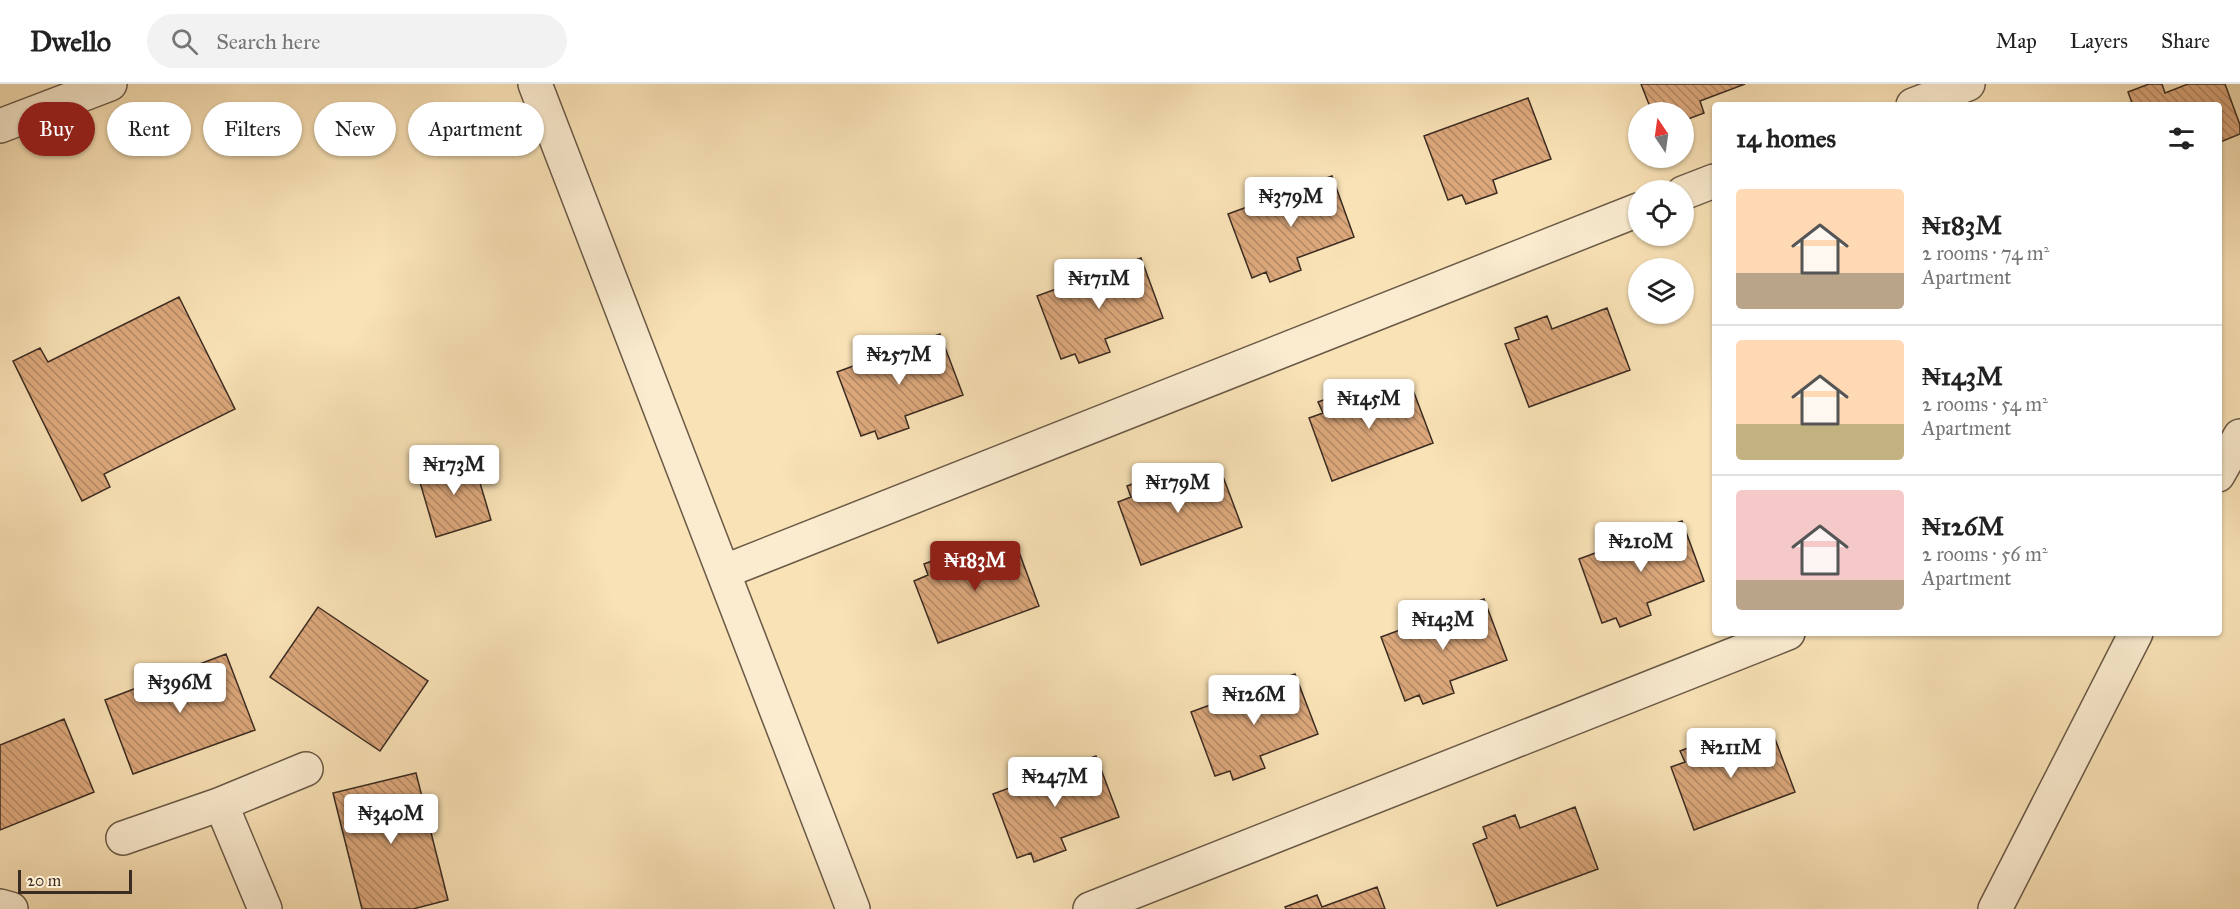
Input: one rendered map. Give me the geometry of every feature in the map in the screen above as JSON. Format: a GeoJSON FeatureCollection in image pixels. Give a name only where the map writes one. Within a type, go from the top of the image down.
{"type":"FeatureCollection","features":[{"type":"Feature","properties":{"kind":"street"},"geometry":{"type":"LineString","coordinates":[[0,126],[110,84]]}},
{"type":"Feature","properties":{"kind":"street"},"geometry":{"type":"LineString","coordinates":[[535,84],[853,909]]}},
{"type":"Feature","properties":{"kind":"street"},"geometry":{"type":"LineString","coordinates":[[1921,102],[1968,84]]}},
{"type":"Feature","properties":{"kind":"street"},"geometry":{"type":"LineString","coordinates":[[1694,189],[1712,182]]}},
{"type":"Feature","properties":{"kind":"street"},"geometry":{"type":"LineString","coordinates":[[723,572],[1628,214]]}},
{"type":"Feature","properties":{"kind":"street"},"geometry":{"type":"LineString","coordinates":[[2222,468],[2240,436]]}},
{"type":"Feature","properties":{"kind":"street"},"geometry":{"type":"LineString","coordinates":[[1090,909],[1780,636]]}},
{"type":"Feature","properties":{"kind":"street"},"geometry":{"type":"LineString","coordinates":[[1995,909],[2134,636]]}},
{"type":"Feature","properties":{"kind":"street"},"geometry":{"type":"LineString","coordinates":[[123,838],[221,804],[306,769]]}},
{"type":"Feature","properties":{"kind":"street"},"geometry":{"type":"LineString","coordinates":[[221,804],[264,909]]}},
{"type":"Feature","properties":{"kind":"street"},"geometry":{"type":"LineString","coordinates":[[0,906],[11,909]]}},
{"type":"Feature","properties":{"kind":"building"},"geometry":{"type":"Polygon","coordinates":[[[1641,84],[1745,84],[1700,101],[1704,113],[1694,117],[1694,102],[1648,102],[1641,84]]]}},
{"type":"Feature","properties":{"kind":"building"},"geometry":{"type":"Polygon","coordinates":[[[2149,84],[2162,84],[2165,93],[2188,84],[2225,84],[2240,125],[2240,134],[2222,141],[2222,102],[2132,102],[2128,92],[2149,84]]]}},
{"type":"Feature","properties":{"kind":"building"},"geometry":{"type":"Polygon","coordinates":[[[1528,98],[1551,159],[1493,180],[1497,193],[1466,204],[1462,195],[1448,200],[1424,136],[1528,98]]]}},
{"type":"Feature","properties":{"kind":"building"},"geometry":{"type":"Polygon","coordinates":[[[1332,176],[1354,237],[1297,258],[1301,270],[1270,282],[1266,272],[1252,278],[1228,214],[1332,176]]]}},
{"type":"Feature","properties":{"kind":"building"},"geometry":{"type":"Polygon","coordinates":[[[1141,258],[1163,318],[1105,339],[1110,352],[1079,363],[1075,354],[1061,359],[1037,296],[1141,258]]]}},
{"type":"Feature","properties":{"kind":"building"},"geometry":{"type":"Polygon","coordinates":[[[179,297],[235,409],[104,474],[110,487],[82,501],[13,361],[40,348],[48,362],[179,297]]]}},
{"type":"Feature","properties":{"kind":"building"},"geometry":{"type":"Polygon","coordinates":[[[1607,308],[1630,370],[1529,407],[1505,344],[1519,339],[1515,328],[1547,316],[1552,329],[1607,308]]]}},
{"type":"Feature","properties":{"kind":"building"},"geometry":{"type":"Polygon","coordinates":[[[940,334],[963,395],[905,416],[909,428],[878,439],[875,431],[861,436],[837,372],[940,334]]]}},
{"type":"Feature","properties":{"kind":"building"},"geometry":{"type":"Polygon","coordinates":[[[1410,382],[1433,443],[1332,481],[1309,418],[1323,413],[1318,402],[1351,390],[1355,402],[1410,382]]]}},
{"type":"Feature","properties":{"kind":"building"},"geometry":{"type":"Polygon","coordinates":[[[472,456],[491,520],[436,537],[417,472],[472,456]]]}},
{"type":"Feature","properties":{"kind":"building"},"geometry":{"type":"Polygon","coordinates":[[[1219,466],[1242,527],[1141,565],[1118,502],[1131,497],[1127,486],[1159,474],[1164,486],[1219,466]]]}},
{"type":"Feature","properties":{"kind":"building"},"geometry":{"type":"Polygon","coordinates":[[[1682,521],[1704,581],[1647,603],[1651,615],[1620,627],[1616,618],[1602,623],[1579,559],[1682,521]]]}},
{"type":"Feature","properties":{"kind":"building"},"geometry":{"type":"Polygon","coordinates":[[[1016,544],[1039,606],[938,643],[914,581],[928,575],[924,564],[956,552],[961,565],[1016,544]]]}},
{"type":"Feature","properties":{"kind":"building"},"geometry":{"type":"Polygon","coordinates":[[[1484,599],[1507,660],[1450,681],[1454,693],[1423,704],[1419,695],[1405,701],[1381,637],[1484,599]]]}},
{"type":"Feature","properties":{"kind":"building"},"geometry":{"type":"Polygon","coordinates":[[[318,607],[428,681],[380,751],[270,677],[318,607]]]}},
{"type":"Feature","properties":{"kind":"building"},"geometry":{"type":"Polygon","coordinates":[[[226,654],[255,730],[133,774],[105,700],[226,654]]]}},
{"type":"Feature","properties":{"kind":"building"},"geometry":{"type":"Polygon","coordinates":[[[1295,674],[1318,734],[1260,756],[1265,768],[1233,780],[1230,771],[1215,776],[1191,712],[1295,674]]]}},
{"type":"Feature","properties":{"kind":"building"},"geometry":{"type":"Polygon","coordinates":[[[64,719],[94,792],[0,830],[0,745],[64,719]]]}},
{"type":"Feature","properties":{"kind":"building"},"geometry":{"type":"Polygon","coordinates":[[[1772,731],[1795,792],[1694,830],[1671,767],[1685,762],[1680,751],[1712,739],[1717,751],[1772,731]]]}},
{"type":"Feature","properties":{"kind":"building"},"geometry":{"type":"Polygon","coordinates":[[[1096,756],[1119,817],[1061,838],[1066,850],[1034,862],[1031,853],[1017,858],[993,794],[1096,756]]]}},
{"type":"Feature","properties":{"kind":"building"},"geometry":{"type":"Polygon","coordinates":[[[416,773],[448,900],[413,909],[362,909],[333,793],[416,773]]]}},
{"type":"Feature","properties":{"kind":"building"},"geometry":{"type":"Polygon","coordinates":[[[1575,807],[1598,869],[1497,906],[1473,844],[1487,838],[1483,827],[1515,815],[1520,828],[1575,807]]]}},
{"type":"Feature","properties":{"kind":"building"},"geometry":{"type":"Polygon","coordinates":[[[1377,887],[1385,909],[1286,909],[1285,907],[1317,895],[1322,907],[1377,887]]]}}]}
